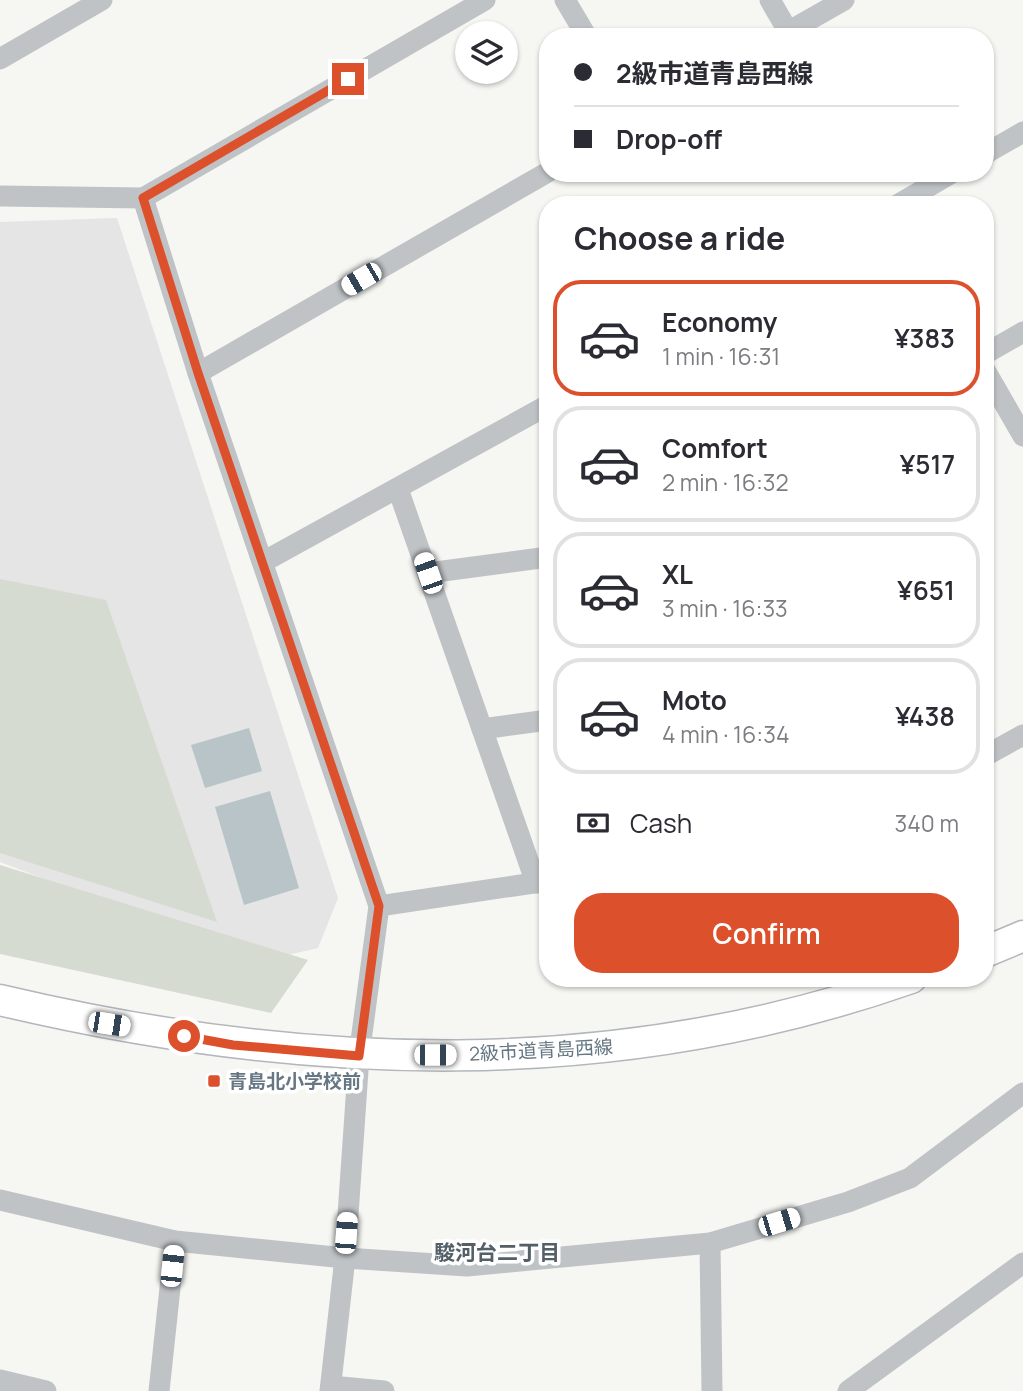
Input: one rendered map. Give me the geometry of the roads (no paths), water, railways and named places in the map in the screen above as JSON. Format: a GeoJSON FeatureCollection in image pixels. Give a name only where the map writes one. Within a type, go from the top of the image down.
{"type":"FeatureCollection","features":[{"type":"Feature","properties":{"kind":"street"},"geometry":{"type":"LineString","coordinates":[[0,58],[102,0]]}},
{"type":"Feature","properties":{"kind":"street"},"geometry":{"type":"LineString","coordinates":[[0,196],[143,198],[485,0]]}},
{"type":"Feature","properties":{"kind":"street"},"geometry":{"type":"LineString","coordinates":[[565,0],[582,28]]}},
{"type":"Feature","properties":{"kind":"street"},"geometry":{"type":"LineString","coordinates":[[770,0],[782,28]]}},
{"type":"Feature","properties":{"kind":"street"},"geometry":{"type":"LineString","coordinates":[[795,28],[844,0]]}},
{"type":"Feature","properties":{"kind":"street"},"geometry":{"type":"LineString","coordinates":[[994,149],[1023,132]]}},
{"type":"Feature","properties":{"kind":"street"},"geometry":{"type":"LineString","coordinates":[[198,373],[539,177]]}},
{"type":"Feature","properties":{"kind":"street"},"geometry":{"type":"LineString","coordinates":[[912,196],[937,182]]}},
{"type":"Feature","properties":{"kind":"street"},"geometry":{"type":"LineString","coordinates":[[143,198],[198,373],[379,906],[359,1056],[345,1258],[330,1388],[384,1391]]}},
{"type":"Feature","properties":{"kind":"street"},"geometry":{"type":"LineString","coordinates":[[994,349],[1023,332]]}},
{"type":"Feature","properties":{"kind":"street"},"geometry":{"type":"LineString","coordinates":[[994,386],[1023,436]]}},
{"type":"Feature","properties":{"kind":"street"},"geometry":{"type":"LineString","coordinates":[[263,562],[539,410]]}},
{"type":"Feature","properties":{"kind":"street"},"geometry":{"type":"LineString","coordinates":[[398,489],[482,730],[539,874]]}},
{"type":"Feature","properties":{"kind":"street"},"geometry":{"type":"LineString","coordinates":[[428,573],[539,558]]}},
{"type":"Feature","properties":{"kind":"street"},"geometry":{"type":"LineString","coordinates":[[482,730],[539,721]]}},
{"type":"Feature","properties":{"kind":"street"},"geometry":{"type":"LineString","coordinates":[[994,744],[1023,735]]}},
{"type":"Feature","properties":{"kind":"street"},"geometry":{"type":"LineString","coordinates":[[379,906],[539,882]]}},
{"type":"Feature","properties":{"kind":"street"},"geometry":{"type":"LineString","coordinates":[[994,948],[1023,936]]}},
{"type":"Feature","properties":{"kind":"street","name":"2級市道青島西線"},"geometry":{"type":"LineString","coordinates":[[0,1000],[84,1020],[233,1045],[359,1056],[512,1055],[632,1044],[757,1023],[858,997],[886,987]]}},
{"type":"Feature","properties":{"kind":"street"},"geometry":{"type":"LineString","coordinates":[[0,1200],[175,1241],[345,1258],[467,1266],[710,1243],[848,1202],[910,1178],[1023,1093]]}},
{"type":"Feature","properties":{"kind":"street"},"geometry":{"type":"LineString","coordinates":[[159,1391],[175,1241]]}},
{"type":"Feature","properties":{"kind":"street"},"geometry":{"type":"LineString","coordinates":[[710,1243],[712,1391]]}},
{"type":"Feature","properties":{"kind":"street"},"geometry":{"type":"LineString","coordinates":[[848,1391],[1023,1263]]}},
{"type":"Feature","properties":{"kind":"street"},"geometry":{"type":"LineString","coordinates":[[0,1380],[46,1391]]}},
{"type":"Feature","properties":{"kind":"place","name":"青島北小学校前"},"geometry":{"type":"Point","coordinates":[214,1081]}},
{"type":"Feature","properties":{"kind":"district","name":"駿河台二丁目"},"geometry":{"type":"Point","coordinates":[497,1252]}}]}
